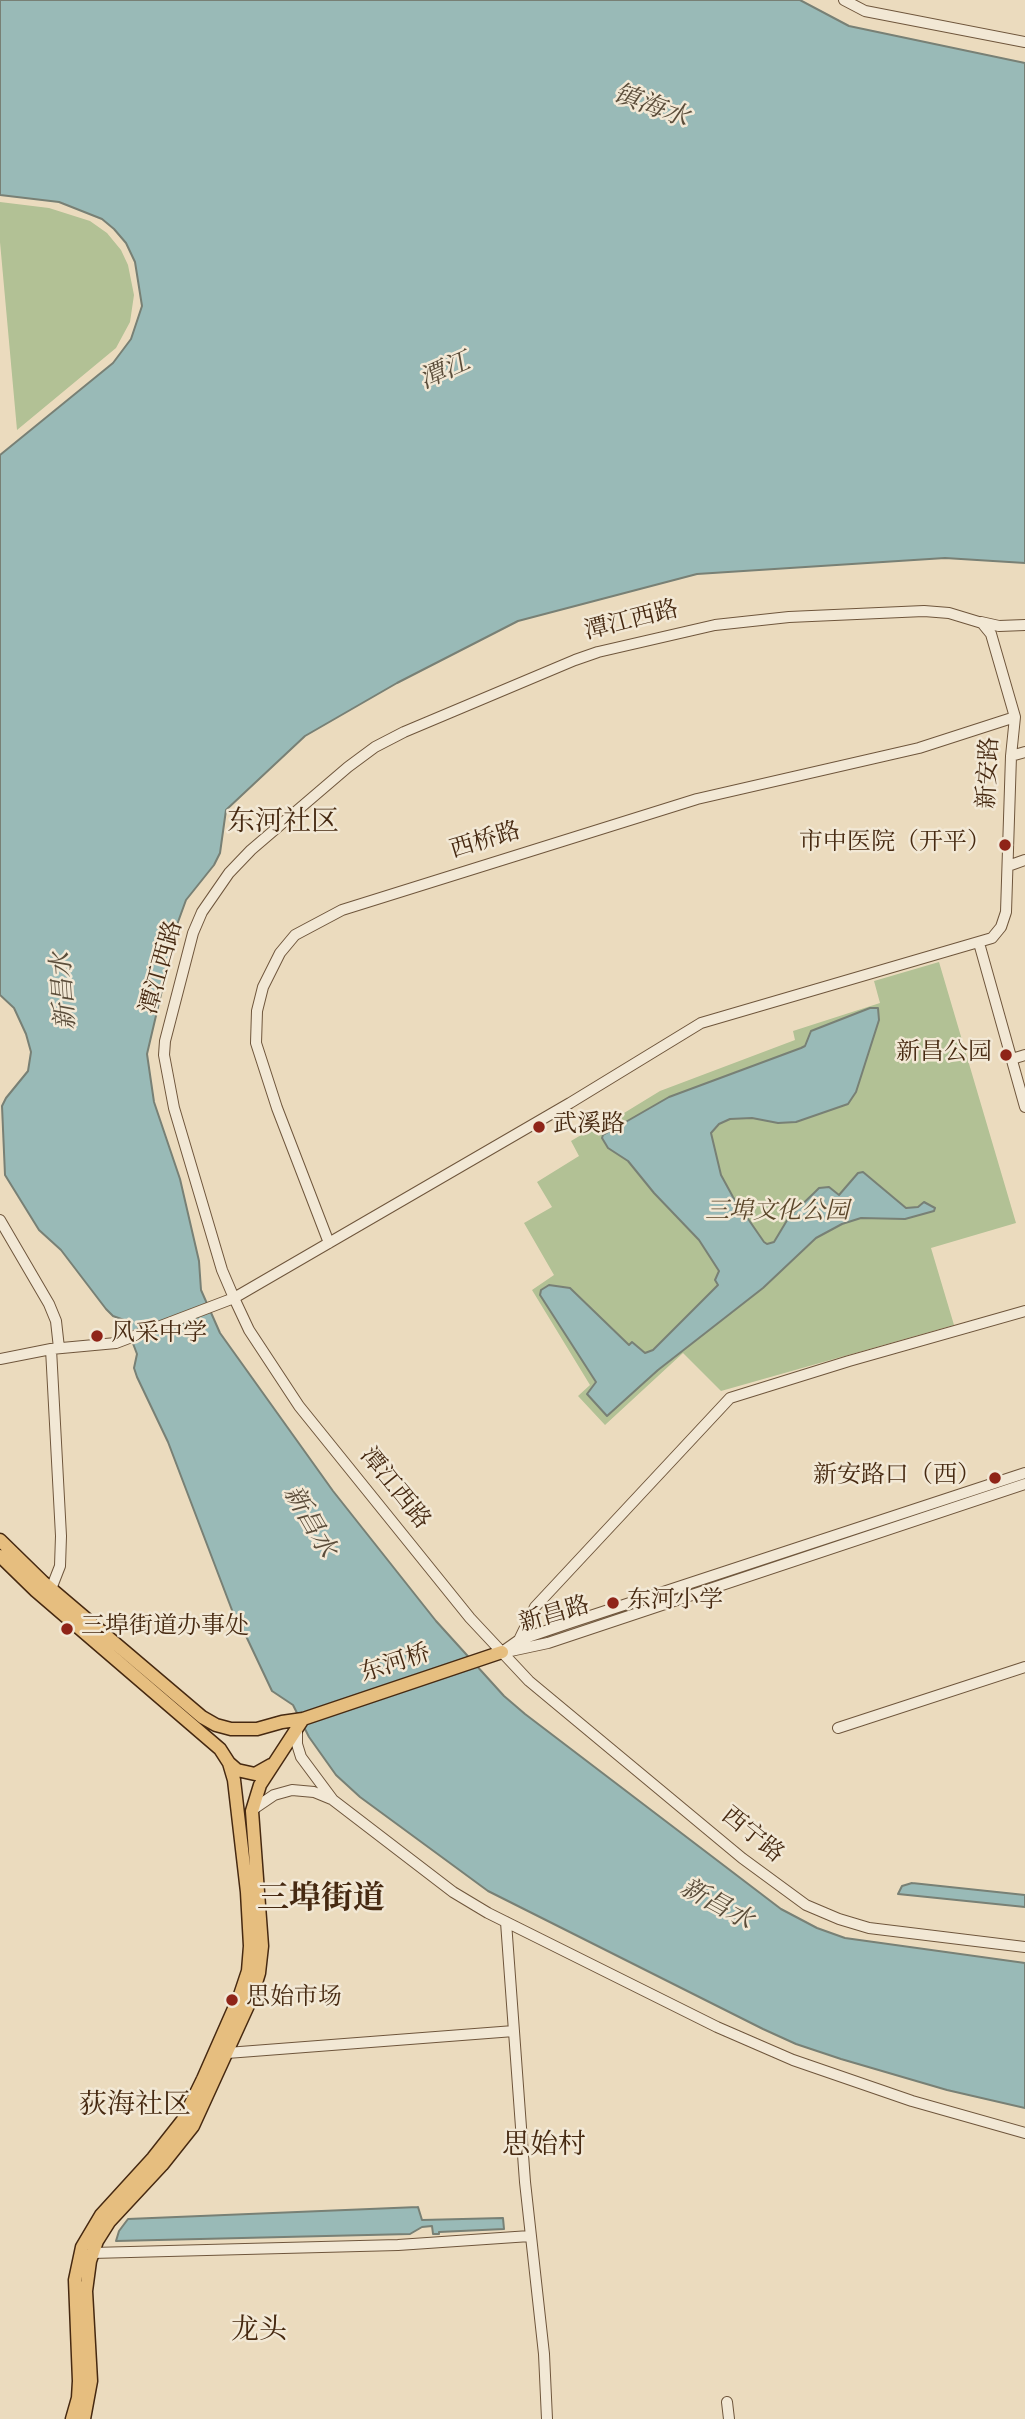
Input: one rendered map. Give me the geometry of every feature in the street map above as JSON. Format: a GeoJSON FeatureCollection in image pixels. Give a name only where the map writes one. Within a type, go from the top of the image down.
{"type":"FeatureCollection","features":[{"type":"Feature","properties":{"kind":"main road","name":"东河桥"},"geometry":{"type":"LineString","coordinates":[[0,1539],[51,1589],[209,1721],[231,1729],[248,1730],[300,1721],[502,1652]]}},
{"type":"Feature","properties":{"kind":"main road"},"geometry":{"type":"LineString","coordinates":[[0,1556],[36,1591],[214,1743],[237,1770],[255,1774],[273,1763]]}},
{"type":"Feature","properties":{"kind":"main road"},"geometry":{"type":"LineString","coordinates":[[85,2419],[91,2381],[86,2291],[92,2253],[109,2222],[162,2165],[193,2126],[251,1999],[261,1959],[252,1811],[260,1784],[300,1721]]}},
{"type":"Feature","properties":{"kind":"main road"},"geometry":{"type":"LineString","coordinates":[[72,2419],[79,2381],[75,2280],[82,2247],[100,2215],[153,2158],[183,2120],[240,1995],[248,1971],[250,1946],[247,1892],[234,1780],[229,1763]]}},
{"type":"Feature","properties":{"kind":"street"},"geometry":{"type":"LineString","coordinates":[[844,0],[865,11],[1025,42]]}},
{"type":"Feature","properties":{"kind":"street","name":"潭江西路"},"geometry":{"type":"LineString","coordinates":[[502,1652],[428,1568],[299,1406],[249,1330],[234,1298],[222,1269],[195,1182],[167,1082],[165,1041],[193,933],[211,898],[251,850],[375,747],[494,693],[598,652],[715,625],[789,617],[924,611],[948,613],[982,623],[991,634]]}},
{"type":"Feature","properties":{"kind":"street"},"geometry":{"type":"LineString","coordinates":[[970,618],[999,626],[1025,625]]}},
{"type":"Feature","properties":{"kind":"street"},"geometry":{"type":"LineString","coordinates":[[991,634],[1025,625]]}},
{"type":"Feature","properties":{"kind":"street","name":"新安路"},"geometry":{"type":"LineString","coordinates":[[979,943],[992,938],[1001,927],[1006,912],[1011,756],[1015,717],[991,634]]}},
{"type":"Feature","properties":{"kind":"street","name":"西桥路"},"geometry":{"type":"LineString","coordinates":[[329,1243],[277,1108],[256,1043],[257,1011],[263,987],[279,953],[295,935],[342,910],[697,799],[919,748],[1015,717]]}},
{"type":"Feature","properties":{"kind":"street"},"geometry":{"type":"LineString","coordinates":[[1011,756],[1025,752]]}},
{"type":"Feature","properties":{"kind":"street"},"geometry":{"type":"LineString","coordinates":[[1008,866],[1025,860]]}},
{"type":"Feature","properties":{"kind":"street"},"geometry":{"type":"LineString","coordinates":[[0,1359],[55,1349],[116,1343],[234,1298],[570,1103],[701,1023],[979,943],[1024,1101]]}},
{"type":"Feature","properties":{"kind":"street"},"geometry":{"type":"LineString","coordinates":[[1012,1059],[1025,1055]]}},
{"type":"Feature","properties":{"kind":"street"},"geometry":{"type":"LineString","coordinates":[[0,1220],[50,1304],[56,1321],[61,1536],[60,1566],[51,1589]]}},
{"type":"Feature","properties":{"kind":"street"},"geometry":{"type":"LineString","coordinates":[[519,1640],[535,1607],[730,1398],[1025,1311]]}},
{"type":"Feature","properties":{"kind":"street","name":"新昌路"},"geometry":{"type":"LineString","coordinates":[[502,1652],[519,1640],[1025,1473]]}},
{"type":"Feature","properties":{"kind":"street","name":"新昌路"},"geometry":{"type":"LineString","coordinates":[[502,1652],[558,1640],[1025,1484]]}},
{"type":"Feature","properties":{"kind":"street","name":"西宁路"},"geometry":{"type":"LineString","coordinates":[[502,1652],[529,1681],[742,1858],[806,1905],[869,1928],[1025,1947]]}},
{"type":"Feature","properties":{"kind":"street"},"geometry":{"type":"LineString","coordinates":[[838,1728],[1025,1667]]}},
{"type":"Feature","properties":{"kind":"street"},"geometry":{"type":"LineString","coordinates":[[300,1721],[297,1744],[301,1757],[333,1800]]}},
{"type":"Feature","properties":{"kind":"street"},"geometry":{"type":"LineString","coordinates":[[252,1811],[266,1800],[292,1790],[314,1792],[333,1800],[453,1892],[506,1922],[726,2031],[793,2060],[912,2101],[1025,2133]]}},
{"type":"Feature","properties":{"kind":"street"},"geometry":{"type":"LineString","coordinates":[[506,1922],[530,2236],[546,2376],[547,2419]]}},
{"type":"Feature","properties":{"kind":"street"},"geometry":{"type":"LineString","coordinates":[[227,2053],[514,2031]]}},
{"type":"Feature","properties":{"kind":"street"},"geometry":{"type":"LineString","coordinates":[[92,2253],[398,2245],[530,2236]]}},
{"type":"Feature","properties":{"kind":"street"},"geometry":{"type":"LineString","coordinates":[[727,2402],[729,2419]]}},
{"type":"Feature","properties":{"kind":"green space"},"geometry":{"type":"Polygon","coordinates":[[[0,202],[49,208],[90,221],[107,233],[121,250],[128,265],[134,295],[130,322],[116,348],[17,430],[0,242],[0,202]]]}},
{"type":"Feature","properties":{"kind":"green space","name":"三埠文化公园"},"geometry":{"type":"Polygon","coordinates":[[[939,962],[1016,1223],[931,1248],[954,1325],[721,1391],[683,1353],[605,1425],[578,1396],[590,1385],[532,1290],[554,1275],[524,1223],[552,1207],[537,1182],[579,1156],[571,1141],[591,1129],[593,1132],[660,1091],[795,1040],[793,1031],[880,1003],[874,981],[939,962]]]}},
{"type":"Feature","properties":{"kind":"water"},"geometry":{"type":"Polygon","coordinates":[[[0,0],[800,0],[849,26],[1025,63],[1025,563],[945,558],[697,574],[518,621],[397,683],[305,736],[226,810],[220,853],[214,865],[186,900],[178,922],[147,1054],[154,1102],[180,1179],[199,1261],[201,1290],[220,1333],[333,1491],[436,1621],[504,1696],[525,1714],[781,1909],[817,1928],[845,1938],[1025,1963],[1025,2108],[947,2090],[841,2059],[796,2044],[763,2029],[488,1891],[360,1797],[336,1775],[309,1737],[293,1705],[272,1691],[235,1618],[168,1442],[137,1377],[134,1368],[137,1354],[124,1320],[113,1316],[106,1309],[61,1250],[39,1230],[5,1175],[2,1106],[28,1071],[31,1052],[14,1008],[0,995],[0,455],[113,363],[131,339],[142,306],[135,262],[126,243],[102,219],[59,202],[0,195],[0,0]]]}},
{"type":"Feature","properties":{"kind":"water"},"geometry":{"type":"Polygon","coordinates":[[[870,1008],[878,1008],[879,1020],[856,1092],[848,1104],[796,1122],[778,1123],[752,1118],[730,1119],[719,1124],[711,1133],[721,1175],[733,1197],[767,1244],[774,1242],[789,1217],[819,1188],[829,1187],[839,1195],[858,1173],[863,1172],[906,1208],[918,1207],[924,1202],[935,1208],[934,1211],[905,1219],[861,1218],[842,1224],[816,1238],[763,1288],[658,1370],[607,1416],[587,1394],[596,1382],[540,1295],[541,1290],[549,1285],[570,1288],[629,1345],[632,1342],[645,1353],[653,1350],[718,1285],[715,1280],[719,1271],[699,1240],[628,1161],[608,1148],[603,1135],[669,1097],[801,1048],[805,1046],[811,1031],[870,1008]]]}},
{"type":"Feature","properties":{"kind":"water"},"geometry":{"type":"Polygon","coordinates":[[[912,1883],[1025,1895],[1025,1907],[898,1894],[902,1886],[912,1883]]]}},
{"type":"Feature","properties":{"kind":"water"},"geometry":{"type":"Polygon","coordinates":[[[418,2207],[422,2220],[503,2218],[504,2229],[433,2234],[432,2226],[422,2227],[410,2234],[116,2241],[119,2231],[128,2219],[418,2207]]]}},
{"type":"Feature","properties":{"kind":"place","name":"市中医院（开平）"},"geometry":{"type":"Point","coordinates":[1005,845]}},
{"type":"Feature","properties":{"kind":"place","name":"新昌公园"},"geometry":{"type":"Point","coordinates":[1006,1055]}},
{"type":"Feature","properties":{"kind":"place","name":"武溪路"},"geometry":{"type":"Point","coordinates":[539,1127]}},
{"type":"Feature","properties":{"kind":"place","name":"风采中学"},"geometry":{"type":"Point","coordinates":[97,1336]}},
{"type":"Feature","properties":{"kind":"place","name":"新安路口（西）"},"geometry":{"type":"Point","coordinates":[995,1478]}},
{"type":"Feature","properties":{"kind":"place","name":"东河小学"},"geometry":{"type":"Point","coordinates":[613,1603]}},
{"type":"Feature","properties":{"kind":"place","name":"三埠街道办事处"},"geometry":{"type":"Point","coordinates":[67,1629]}},
{"type":"Feature","properties":{"kind":"place","name":"思始市场"},"geometry":{"type":"Point","coordinates":[232,2000]}},
{"type":"Feature","properties":{"kind":"district","name":"东河社区"},"geometry":{"type":"Point","coordinates":[283,825]}},
{"type":"Feature","properties":{"kind":"district","name":"三埠街道"},"geometry":{"type":"Point","coordinates":[321,1903]}},
{"type":"Feature","properties":{"kind":"district","name":"荻海社区"},"geometry":{"type":"Point","coordinates":[135,2108]}},
{"type":"Feature","properties":{"kind":"district","name":"思始村"},"geometry":{"type":"Point","coordinates":[544,2148]}},
{"type":"Feature","properties":{"kind":"district","name":"龙头"},"geometry":{"type":"Point","coordinates":[259,2333]}},
{"type":"Feature","properties":{"kind":"water label","name":"镇海水"},"geometry":{"type":"Point","coordinates":[650,109]}},
{"type":"Feature","properties":{"kind":"water label","name":"潭江"},"geometry":{"type":"Point","coordinates":[446,374]}},
{"type":"Feature","properties":{"kind":"water label","name":"新昌水"},"geometry":{"type":"Point","coordinates":[67,991]}},
{"type":"Feature","properties":{"kind":"water label","name":"新昌水"},"geometry":{"type":"Point","coordinates":[307,1523]}},
{"type":"Feature","properties":{"kind":"water label","name":"新昌水"},"geometry":{"type":"Point","coordinates":[715,1907]}}]}
